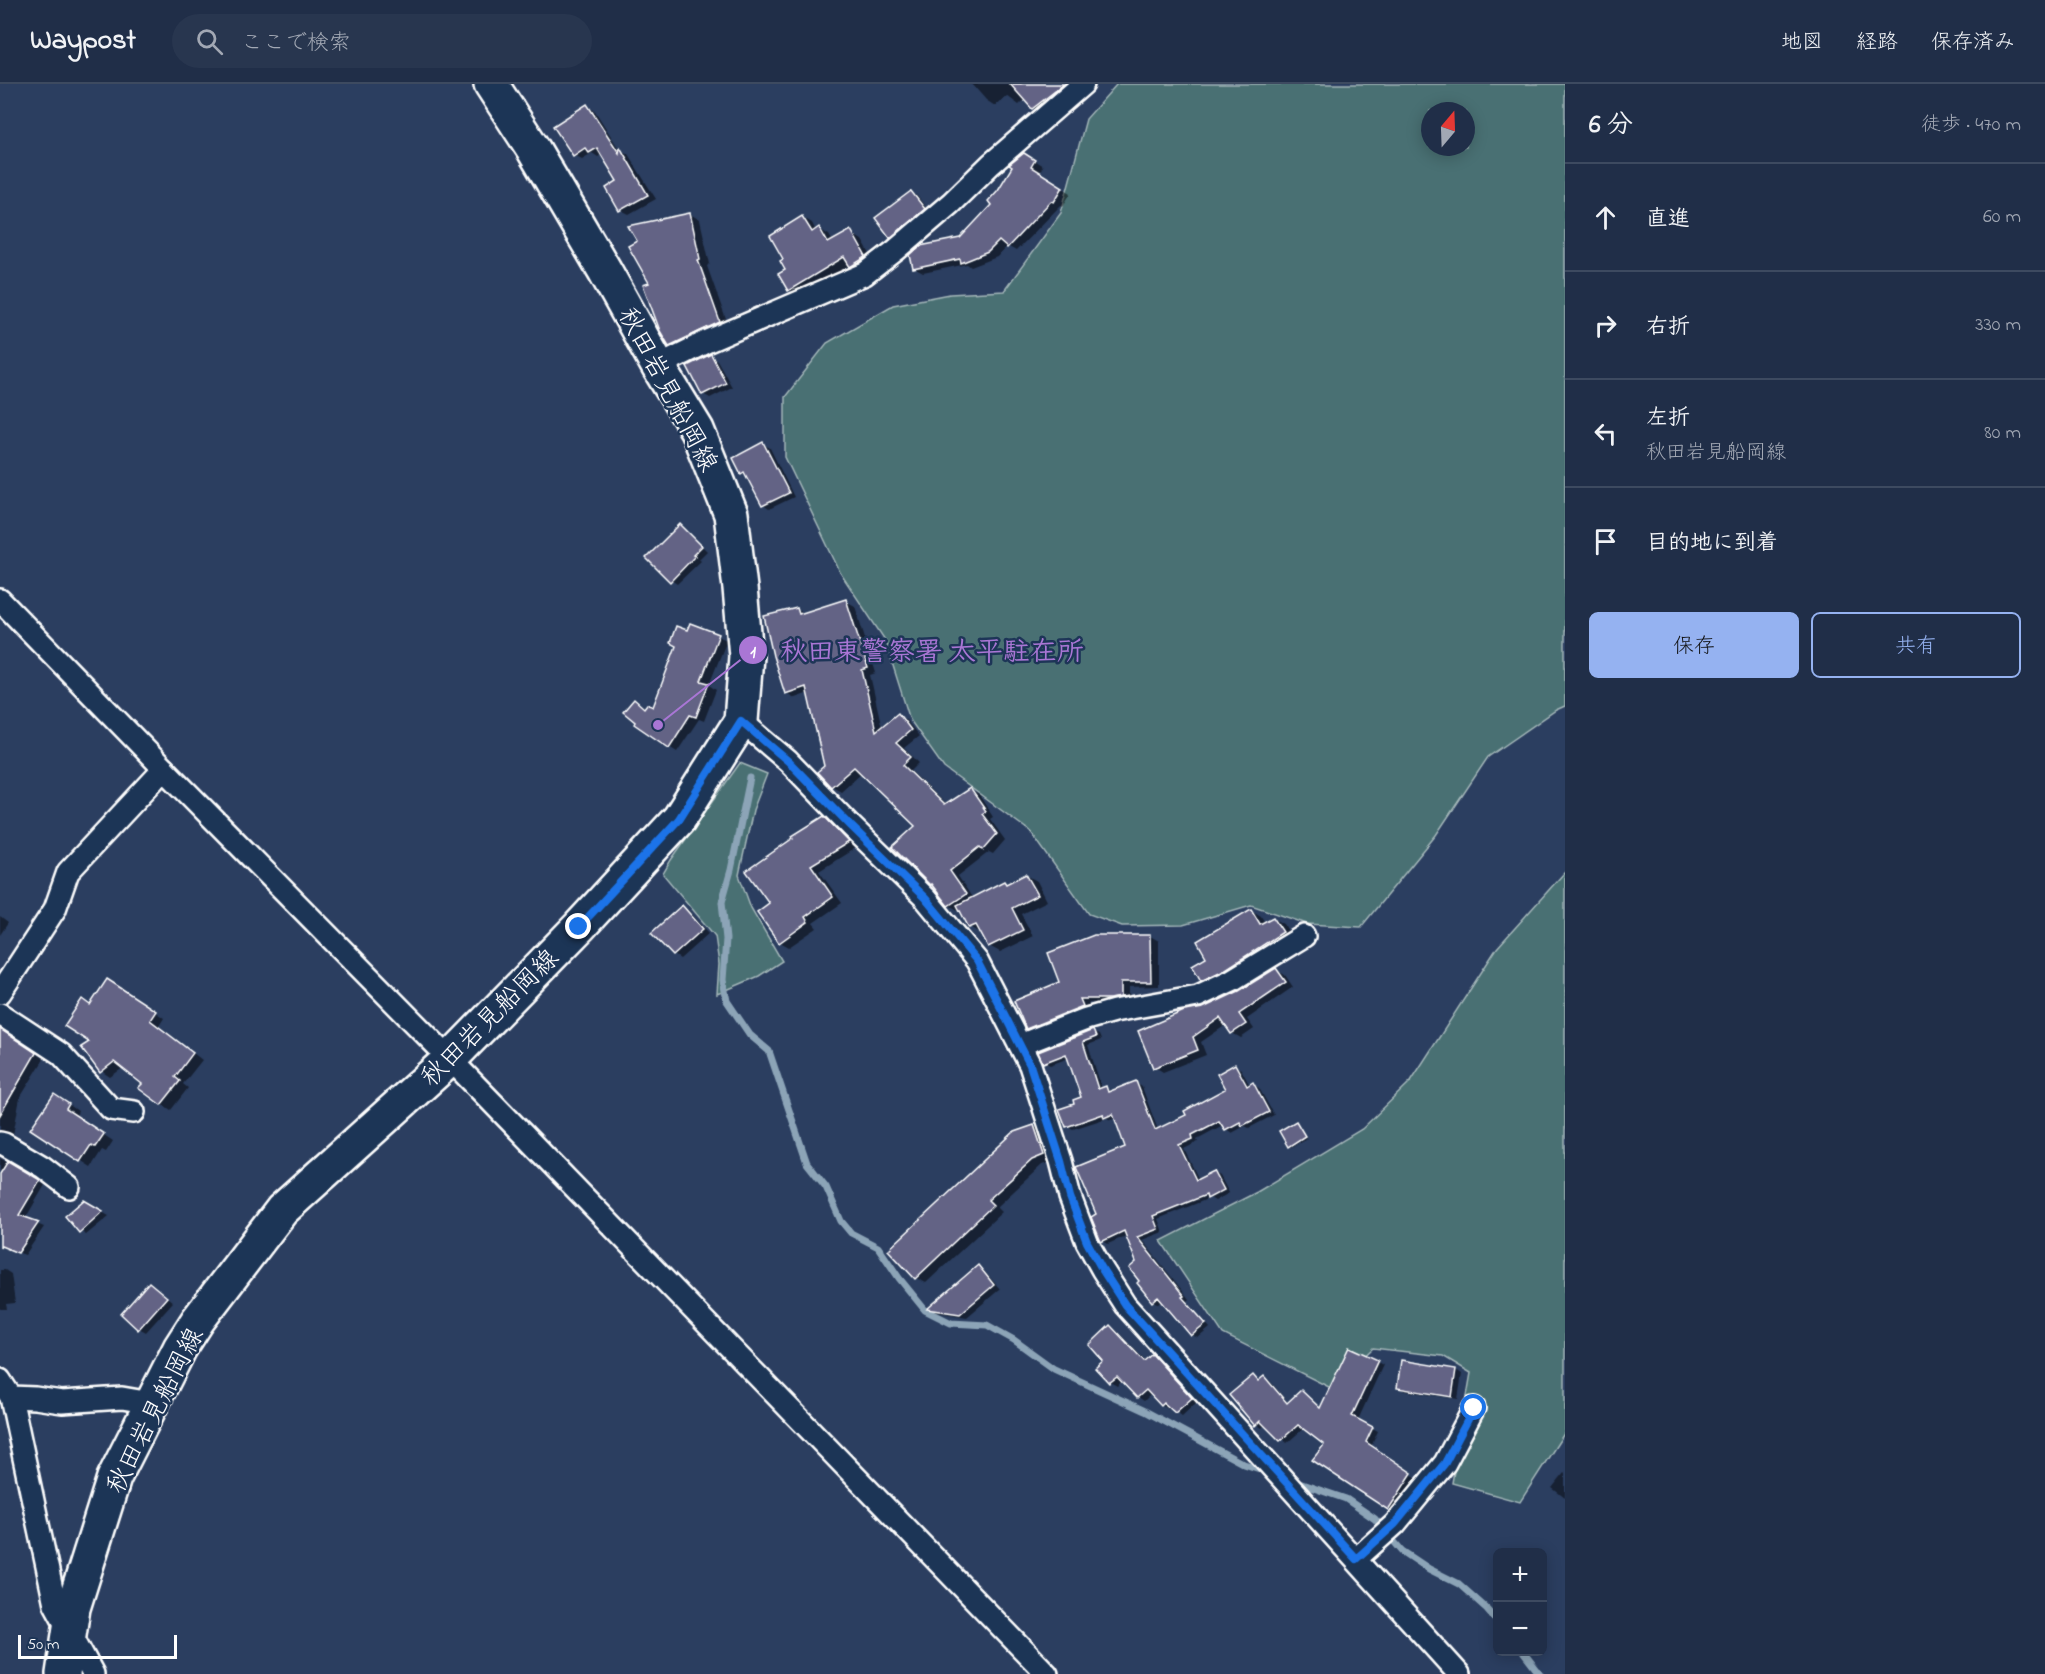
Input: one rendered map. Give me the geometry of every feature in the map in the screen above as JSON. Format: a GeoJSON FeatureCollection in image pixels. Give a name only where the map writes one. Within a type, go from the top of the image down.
{"type":"FeatureCollection","features":[{"type":"Feature","properties":{"kind":"main road","name":"秋田岩見船岡線"},"geometry":{"type":"LineString","coordinates":[[63,1674],[74,1608],[114,1478],[151,1402],[198,1320],[282,1210],[450,1059],[579,927],[679,819],[741,721],[746,656],[731,514],[696,430],[569,209],[491,84]]}},
{"type":"Feature","properties":{"kind":"street"},"geometry":{"type":"LineString","coordinates":[[658,366],[706,342],[864,274],[951,203],[991,164],[1083,84]]}},
{"type":"Feature","properties":{"kind":"street"},"geometry":{"type":"LineString","coordinates":[[0,600],[450,1059],[1047,1674]]}},
{"type":"Feature","properties":{"kind":"street"},"geometry":{"type":"LineString","coordinates":[[741,721],[788,761],[925,898],[977,961],[1030,1065],[1061,1161],[1070,1197],[1087,1242],[1125,1305],[1459,1674]]}},
{"type":"Feature","properties":{"kind":"street"},"geometry":{"type":"LineString","coordinates":[[0,993],[55,909],[68,872],[164,769]]}},
{"type":"Feature","properties":{"kind":"street"},"geometry":{"type":"LineString","coordinates":[[1020,1045],[1086,1019],[1114,1011],[1198,996],[1232,980],[1304,936]]}},
{"type":"Feature","properties":{"kind":"street"},"geometry":{"type":"LineString","coordinates":[[0,1014],[62,1054],[111,1109],[134,1112]]}},
{"type":"Feature","properties":{"kind":"street"},"geometry":{"type":"LineString","coordinates":[[0,1143],[44,1167],[69,1187]]}},
{"type":"Feature","properties":{"kind":"street"},"geometry":{"type":"LineString","coordinates":[[93,1674],[55,1604],[5,1389],[35,1398],[62,1402],[122,1398],[151,1402]]}},
{"type":"Feature","properties":{"kind":"street"},"geometry":{"type":"LineString","coordinates":[[1356,1559],[1395,1524],[1445,1463],[1474,1408]]}},
{"type":"Feature","properties":{"kind":"green space"},"geometry":{"type":"Polygon","coordinates":[[[1117,84],[1565,84],[1565,706],[1488,757],[1436,835],[1361,927],[1307,924],[1251,905],[1183,925],[1122,926],[1089,914],[1031,832],[944,768],[910,720],[885,640],[841,574],[785,457],[785,397],[827,343],[893,305],[950,294],[1004,291],[1061,213],[1086,119],[1117,84]]]}},
{"type":"Feature","properties":{"kind":"green space"},"geometry":{"type":"Polygon","coordinates":[[[740,763],[767,774],[753,810],[739,875],[751,908],[782,961],[759,976],[717,994],[719,964],[715,936],[663,874],[740,763]]]}},
{"type":"Feature","properties":{"kind":"green space"},"geometry":{"type":"Polygon","coordinates":[[[1565,872],[1565,1432],[1520,1502],[1452,1483],[1471,1373],[1443,1356],[1373,1348],[1331,1388],[1223,1334],[1161,1241],[1257,1192],[1362,1129],[1411,1081],[1497,948],[1565,872]]]}},
{"type":"Feature","properties":{"kind":"building"},"geometry":{"type":"Polygon","coordinates":[[[1010,84],[1064,84],[1032,109],[1010,84]]]}},
{"type":"Feature","properties":{"kind":"building"},"geometry":{"type":"Polygon","coordinates":[[[587,104],[619,153],[620,147],[648,195],[619,211],[606,188],[617,181],[597,148],[589,153],[585,148],[573,156],[553,126],[587,104]]]}},
{"type":"Feature","properties":{"kind":"building"},"geometry":{"type":"Polygon","coordinates":[[[1024,153],[1035,160],[1031,167],[1063,187],[1054,202],[1051,201],[1007,248],[999,241],[988,252],[961,263],[960,259],[913,269],[910,255],[920,246],[960,238],[991,205],[988,201],[998,190],[1012,167],[1009,165],[1024,153]]]}},
{"type":"Feature","properties":{"kind":"building"},"geometry":{"type":"Polygon","coordinates":[[[911,191],[925,209],[890,238],[875,218],[911,191]]]}},
{"type":"Feature","properties":{"kind":"building"},"geometry":{"type":"Polygon","coordinates":[[[690,213],[700,259],[698,260],[720,322],[669,346],[660,331],[643,285],[649,283],[628,246],[637,241],[628,226],[690,213]]]}},
{"type":"Feature","properties":{"kind":"building"},"geometry":{"type":"Polygon","coordinates":[[[802,216],[812,232],[819,227],[828,243],[851,230],[866,257],[850,267],[844,257],[788,291],[778,274],[785,270],[780,261],[783,259],[770,236],[802,216]]]}},
{"type":"Feature","properties":{"kind":"building"},"geometry":{"type":"Polygon","coordinates":[[[711,354],[726,383],[702,395],[687,366],[711,354]]]}},
{"type":"Feature","properties":{"kind":"building"},"geometry":{"type":"Polygon","coordinates":[[[763,442],[789,493],[762,506],[744,472],[741,474],[733,458],[763,442]]]}},
{"type":"Feature","properties":{"kind":"building"},"geometry":{"type":"Polygon","coordinates":[[[680,524],[702,546],[670,582],[646,558],[680,524]]]}},
{"type":"Feature","properties":{"kind":"building"},"geometry":{"type":"Polygon","coordinates":[[[846,599],[868,668],[862,670],[876,731],[898,713],[911,730],[896,743],[911,757],[903,765],[944,805],[970,788],[986,811],[982,814],[997,834],[983,850],[980,847],[950,871],[966,894],[948,906],[931,884],[892,847],[915,826],[854,767],[831,787],[817,772],[824,766],[806,687],[785,694],[764,616],[797,608],[799,614],[846,599]]]}},
{"type":"Feature","properties":{"kind":"building"},"geometry":{"type":"Polygon","coordinates":[[[690,623],[719,634],[701,681],[709,683],[696,717],[690,715],[669,748],[634,724],[635,722],[623,712],[634,699],[644,708],[647,704],[653,707],[676,646],[670,643],[676,626],[687,630],[690,623]]]}},
{"type":"Feature","properties":{"kind":"building"},"geometry":{"type":"Polygon","coordinates":[[[824,816],[849,842],[811,865],[833,897],[805,917],[808,922],[779,943],[757,912],[769,903],[746,871],[793,838],[792,836],[824,816]]]}},
{"type":"Feature","properties":{"kind":"building"},"geometry":{"type":"Polygon","coordinates":[[[1026,874],[1038,895],[1012,908],[1023,930],[988,947],[976,925],[969,928],[957,905],[1004,881],[1006,884],[1026,874]]]}},
{"type":"Feature","properties":{"kind":"building"},"geometry":{"type":"Polygon","coordinates":[[[682,905],[703,929],[673,956],[651,933],[682,905]]]}},
{"type":"Feature","properties":{"kind":"building"},"geometry":{"type":"Polygon","coordinates":[[[1251,909],[1260,924],[1273,917],[1283,932],[1226,969],[1201,981],[1192,965],[1206,957],[1197,941],[1251,909]]]}},
{"type":"Feature","properties":{"kind":"building"},"geometry":{"type":"Polygon","coordinates":[[[1094,935],[1150,935],[1151,982],[1121,982],[1121,997],[1080,999],[1083,1006],[1026,1029],[1014,1001],[1059,982],[1048,953],[1094,935]]]}},
{"type":"Feature","properties":{"kind":"building"},"geometry":{"type":"Polygon","coordinates":[[[1276,968],[1286,982],[1239,1014],[1246,1024],[1231,1034],[1220,1018],[1193,1037],[1198,1050],[1153,1068],[1138,1031],[1184,1011],[1203,1008],[1239,991],[1276,968]]]}},
{"type":"Feature","properties":{"kind":"building"},"geometry":{"type":"Polygon","coordinates":[[[107,979],[156,1011],[150,1020],[193,1053],[175,1077],[180,1081],[161,1105],[138,1088],[142,1084],[114,1062],[100,1073],[81,1047],[89,1042],[64,1026],[82,999],[90,1005],[107,979]]]}},
{"type":"Feature","properties":{"kind":"building"},"geometry":{"type":"Polygon","coordinates":[[[0,1029],[36,1053],[0,1115],[0,1029]]]}},
{"type":"Feature","properties":{"kind":"building"},"geometry":{"type":"Polygon","coordinates":[[[1093,1030],[1096,1037],[1083,1042],[1098,1089],[1106,1086],[1108,1092],[1136,1081],[1155,1130],[1186,1115],[1184,1111],[1225,1089],[1217,1074],[1235,1064],[1247,1086],[1253,1082],[1269,1112],[1242,1126],[1240,1122],[1225,1130],[1219,1121],[1192,1135],[1193,1139],[1179,1145],[1196,1180],[1214,1171],[1224,1190],[1207,1199],[1206,1195],[1153,1216],[1158,1229],[1137,1237],[1184,1296],[1182,1297],[1206,1324],[1191,1336],[1158,1297],[1152,1302],[1137,1283],[1139,1281],[1129,1268],[1136,1262],[1124,1231],[1101,1242],[1091,1217],[1096,1214],[1076,1167],[1125,1147],[1113,1114],[1104,1118],[1103,1114],[1066,1127],[1059,1109],[1074,1104],[1073,1100],[1081,1097],[1066,1054],[1043,1063],[1038,1052],[1093,1030]]]}},
{"type":"Feature","properties":{"kind":"building"},"geometry":{"type":"Polygon","coordinates":[[[54,1094],[69,1104],[66,1109],[104,1134],[95,1147],[91,1145],[80,1162],[30,1129],[54,1094]]]}},
{"type":"Feature","properties":{"kind":"building"},"geometry":{"type":"Polygon","coordinates":[[[1296,1121],[1305,1136],[1288,1147],[1279,1131],[1296,1121]]]}},
{"type":"Feature","properties":{"kind":"building"},"geometry":{"type":"Polygon","coordinates":[[[1034,1125],[1044,1155],[1032,1160],[988,1200],[993,1205],[915,1279],[888,1250],[1014,1132],[1034,1125]]]}},
{"type":"Feature","properties":{"kind":"building"},"geometry":{"type":"Polygon","coordinates":[[[8,1161],[40,1180],[19,1215],[39,1222],[18,1253],[1,1246],[0,1248],[0,1174],[8,1161]]]}},
{"type":"Feature","properties":{"kind":"building"},"geometry":{"type":"Polygon","coordinates":[[[84,1200],[103,1211],[79,1233],[65,1216],[84,1200]]]}},
{"type":"Feature","properties":{"kind":"building"},"geometry":{"type":"Polygon","coordinates":[[[978,1265],[994,1285],[960,1314],[927,1309],[978,1265]]]}},
{"type":"Feature","properties":{"kind":"building"},"geometry":{"type":"Polygon","coordinates":[[[149,1282],[167,1297],[138,1330],[121,1314],[149,1282]]]}},
{"type":"Feature","properties":{"kind":"building"},"geometry":{"type":"Polygon","coordinates":[[[1110,1325],[1144,1361],[1152,1354],[1192,1398],[1175,1413],[1164,1403],[1161,1406],[1146,1390],[1137,1398],[1117,1377],[1109,1383],[1095,1368],[1103,1361],[1089,1345],[1110,1325]]]}},
{"type":"Feature","properties":{"kind":"building"},"geometry":{"type":"Polygon","coordinates":[[[1349,1347],[1378,1360],[1352,1416],[1373,1427],[1366,1442],[1412,1473],[1388,1510],[1312,1460],[1324,1445],[1298,1425],[1280,1441],[1260,1421],[1255,1426],[1229,1395],[1253,1375],[1258,1381],[1264,1376],[1287,1403],[1301,1390],[1320,1408],[1349,1347]]]}},
{"type":"Feature","properties":{"kind":"building"},"geometry":{"type":"Polygon","coordinates":[[[1401,1360],[1456,1369],[1452,1397],[1397,1388],[1401,1360]]]}},
{"type":"Feature","properties":{"kind":"waterway"},"geometry":{"type":"LineString","coordinates":[[750,778],[722,902],[726,939],[723,980],[727,1001],[750,1035],[769,1051],[807,1163],[826,1187],[841,1221],[851,1233],[878,1247],[925,1310],[951,1323],[987,1325],[1014,1340],[1054,1369],[1145,1411],[1244,1464],[1266,1471]]}},
{"type":"Feature","properties":{"kind":"waterway"},"geometry":{"type":"LineString","coordinates":[[1293,1481],[1346,1499],[1375,1519],[1402,1551],[1429,1569],[1459,1584],[1493,1616]]}},
{"type":"Feature","properties":{"kind":"waterway"},"geometry":{"type":"LineString","coordinates":[[1526,1656],[1540,1674]]}},
{"type":"Feature","properties":{"kind":"place","name":"秋田東警察署 太平駐在所"},"geometry":{"type":"Point","coordinates":[658,725]}},
{"type":"Feature","properties":{"kind":"route"},"geometry":{"type":"LineString","coordinates":[[579,927],[679,819],[741,721],[788,761],[925,898],[977,961],[1030,1065],[1061,1161],[1070,1197],[1087,1242],[1102,1269],[1125,1305],[1356,1559],[1395,1524],[1445,1463],[1474,1408]]}}]}
